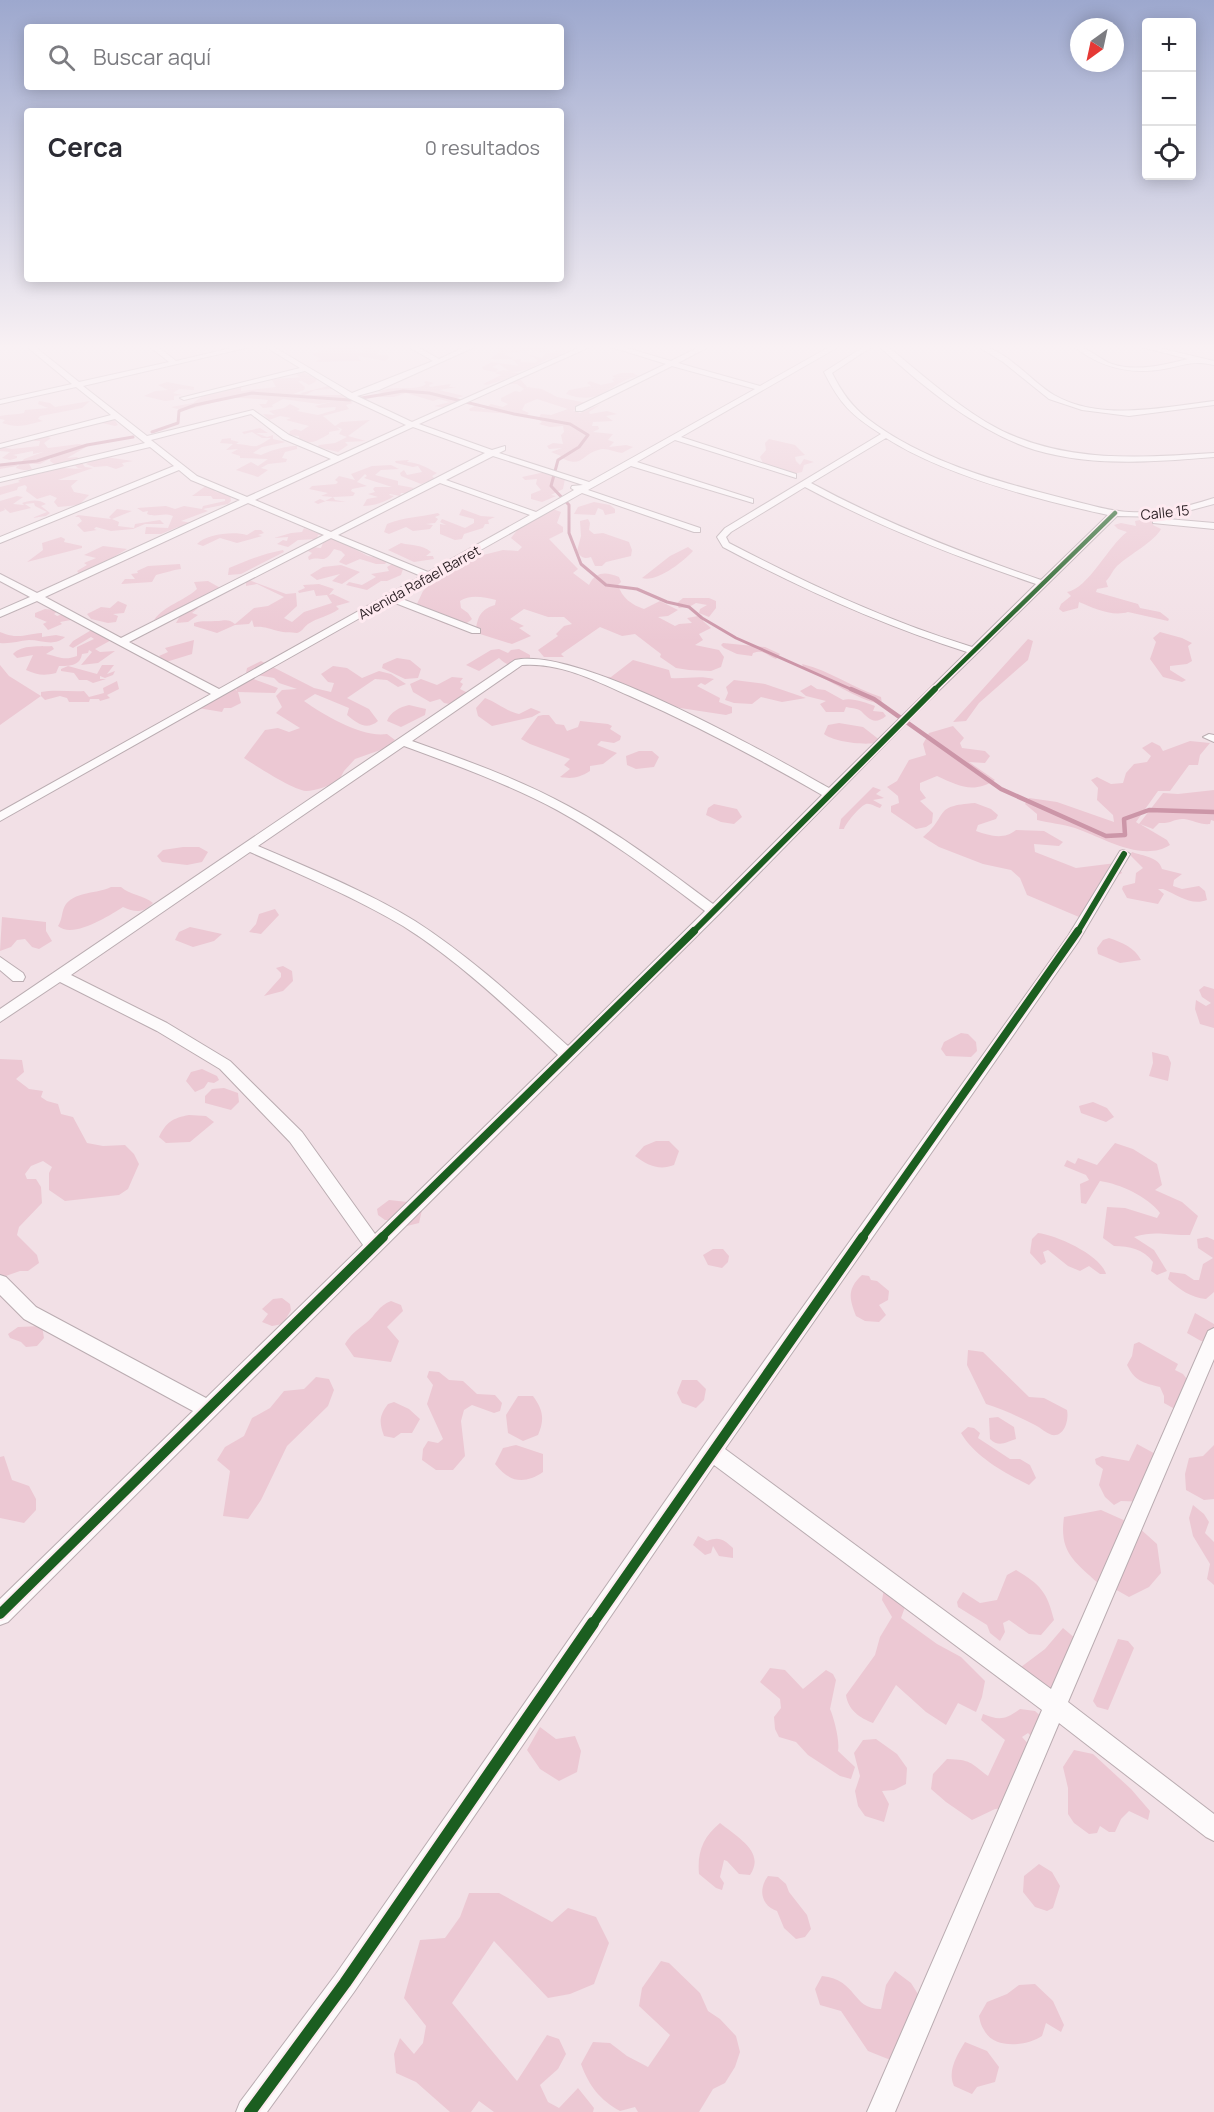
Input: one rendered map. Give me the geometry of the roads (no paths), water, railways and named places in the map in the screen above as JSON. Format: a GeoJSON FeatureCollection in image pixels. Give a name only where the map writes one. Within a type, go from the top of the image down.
{"type":"FeatureCollection","features":[{"type":"Feature","properties":{"kind":"street"},"geometry":{"type":"LineString","coordinates":[[0,480],[139,445]]}},
{"type":"Feature","properties":{"kind":"street"},"geometry":{"type":"LineString","coordinates":[[152,445],[202,482],[424,574]]}},
{"type":"Feature","properties":{"kind":"street"},"geometry":{"type":"LineString","coordinates":[[304,445],[338,459]]}},
{"type":"Feature","properties":{"kind":"street"},"geometry":{"type":"LineString","coordinates":[[0,614],[368,445]]}},
{"type":"Feature","properties":{"kind":"street"},"geometry":{"type":"LineString","coordinates":[[482,445],[591,481],[600,480],[663,445]]}},
{"type":"Feature","properties":{"kind":"street"},"geometry":{"type":"LineString","coordinates":[[575,489],[653,445]]}},
{"type":"Feature","properties":{"kind":"street"},"geometry":{"type":"LineString","coordinates":[[695,445],[793,476]]}},
{"type":"Feature","properties":{"kind":"street"},"geometry":{"type":"LineString","coordinates":[[869,445],[728,530],[721,537],[726,545],[836,601],[929,638],[974,651]]}},
{"type":"Feature","properties":{"kind":"street","name":"Calle 15"},"geometry":{"type":"LineString","coordinates":[[903,445],[927,457],[980,477],[1115,513],[1133,515],[1182,512],[1214,501]]}},
{"type":"Feature","properties":{"kind":"street"},"geometry":{"type":"LineString","coordinates":[[1027,445],[1058,453],[1121,461],[1214,455]]}},
{"type":"Feature","properties":{"kind":"street"},"geometry":{"type":"LineString","coordinates":[[121,642],[498,450]]}},
{"type":"Feature","properties":{"kind":"street"},"geometry":{"type":"LineString","coordinates":[[631,463],[750,501]]}},
{"type":"Feature","properties":{"kind":"street"},"geometry":{"type":"LineString","coordinates":[[0,540],[180,467]]}},
{"type":"Feature","properties":{"kind":"street"},"geometry":{"type":"LineString","coordinates":[[563,472],[575,489],[697,530]]}},
{"type":"Feature","properties":{"kind":"street"},"geometry":{"type":"LineString","coordinates":[[440,480],[533,514]]}},
{"type":"Feature","properties":{"kind":"street"},"geometry":{"type":"LineString","coordinates":[[804,483],[853,510],[914,537],[1042,583]]}},
{"type":"Feature","properties":{"kind":"street","name":"Avenida Rafael Barret"},"geometry":{"type":"LineString","coordinates":[[0,817],[214,692],[575,489]]}},
{"type":"Feature","properties":{"kind":"street"},"geometry":{"type":"LineString","coordinates":[[0,1614],[1115,513]]}},
{"type":"Feature","properties":{"kind":"street"},"geometry":{"type":"LineString","coordinates":[[1133,515],[1178,524],[1214,526]]}},
{"type":"Feature","properties":{"kind":"street","name":"Avenida Rafael Barret"},"geometry":{"type":"LineString","coordinates":[[0,806],[390,598],[424,574]]}},
{"type":"Feature","properties":{"kind":"street"},"geometry":{"type":"LineString","coordinates":[[0,577],[214,692]]}},
{"type":"Feature","properties":{"kind":"street"},"geometry":{"type":"LineString","coordinates":[[390,598],[476,631]]}},
{"type":"Feature","properties":{"kind":"street"},"geometry":{"type":"LineString","coordinates":[[0,1016],[405,742],[519,662],[537,659],[560,664],[683,715],[830,794]]}},
{"type":"Feature","properties":{"kind":"street"},"geometry":{"type":"LineString","coordinates":[[405,742],[493,774],[564,809],[630,850],[714,911]]}},
{"type":"Feature","properties":{"kind":"street"},"geometry":{"type":"LineString","coordinates":[[249,847],[345,890],[428,937],[511,1002],[568,1054]]}},
{"type":"Feature","properties":{"kind":"street"},"geometry":{"type":"LineString","coordinates":[[250,2112],[345,1983],[712,1451],[1073,939],[1124,854]]}},
{"type":"Feature","properties":{"kind":"street"},"geometry":{"type":"LineString","coordinates":[[0,962],[18,977]]}},
{"type":"Feature","properties":{"kind":"street"},"geometry":{"type":"LineString","coordinates":[[59,975],[162,1027],[225,1065],[296,1137],[373,1245]]}},
{"type":"Feature","properties":{"kind":"street"},"geometry":{"type":"LineString","coordinates":[[0,1283],[30,1313],[208,1409]]}},
{"type":"Feature","properties":{"kind":"street"},"geometry":{"type":"LineString","coordinates":[[881,2112],[1214,1337]]}},
{"type":"Feature","properties":{"kind":"street"},"geometry":{"type":"LineString","coordinates":[[712,1451],[1054,1705],[1214,1829]]}},
{"type":"Feature","properties":{"kind":"waterway"},"geometry":{"type":"LineString","coordinates":[[0,465],[37,461],[90,445]]}},
{"type":"Feature","properties":{"kind":"waterway"},"geometry":{"type":"LineString","coordinates":[[581,445],[558,460],[551,486],[569,505],[569,533],[581,564],[606,585],[637,589],[667,602],[689,607],[702,618],[736,638],[855,691]]}},
{"type":"Feature","properties":{"kind":"waterway"},"geometry":{"type":"LineString","coordinates":[[851,689],[874,699],[1001,789],[1106,836],[1125,835],[1124,819],[1149,810],[1214,812]]}}]}
